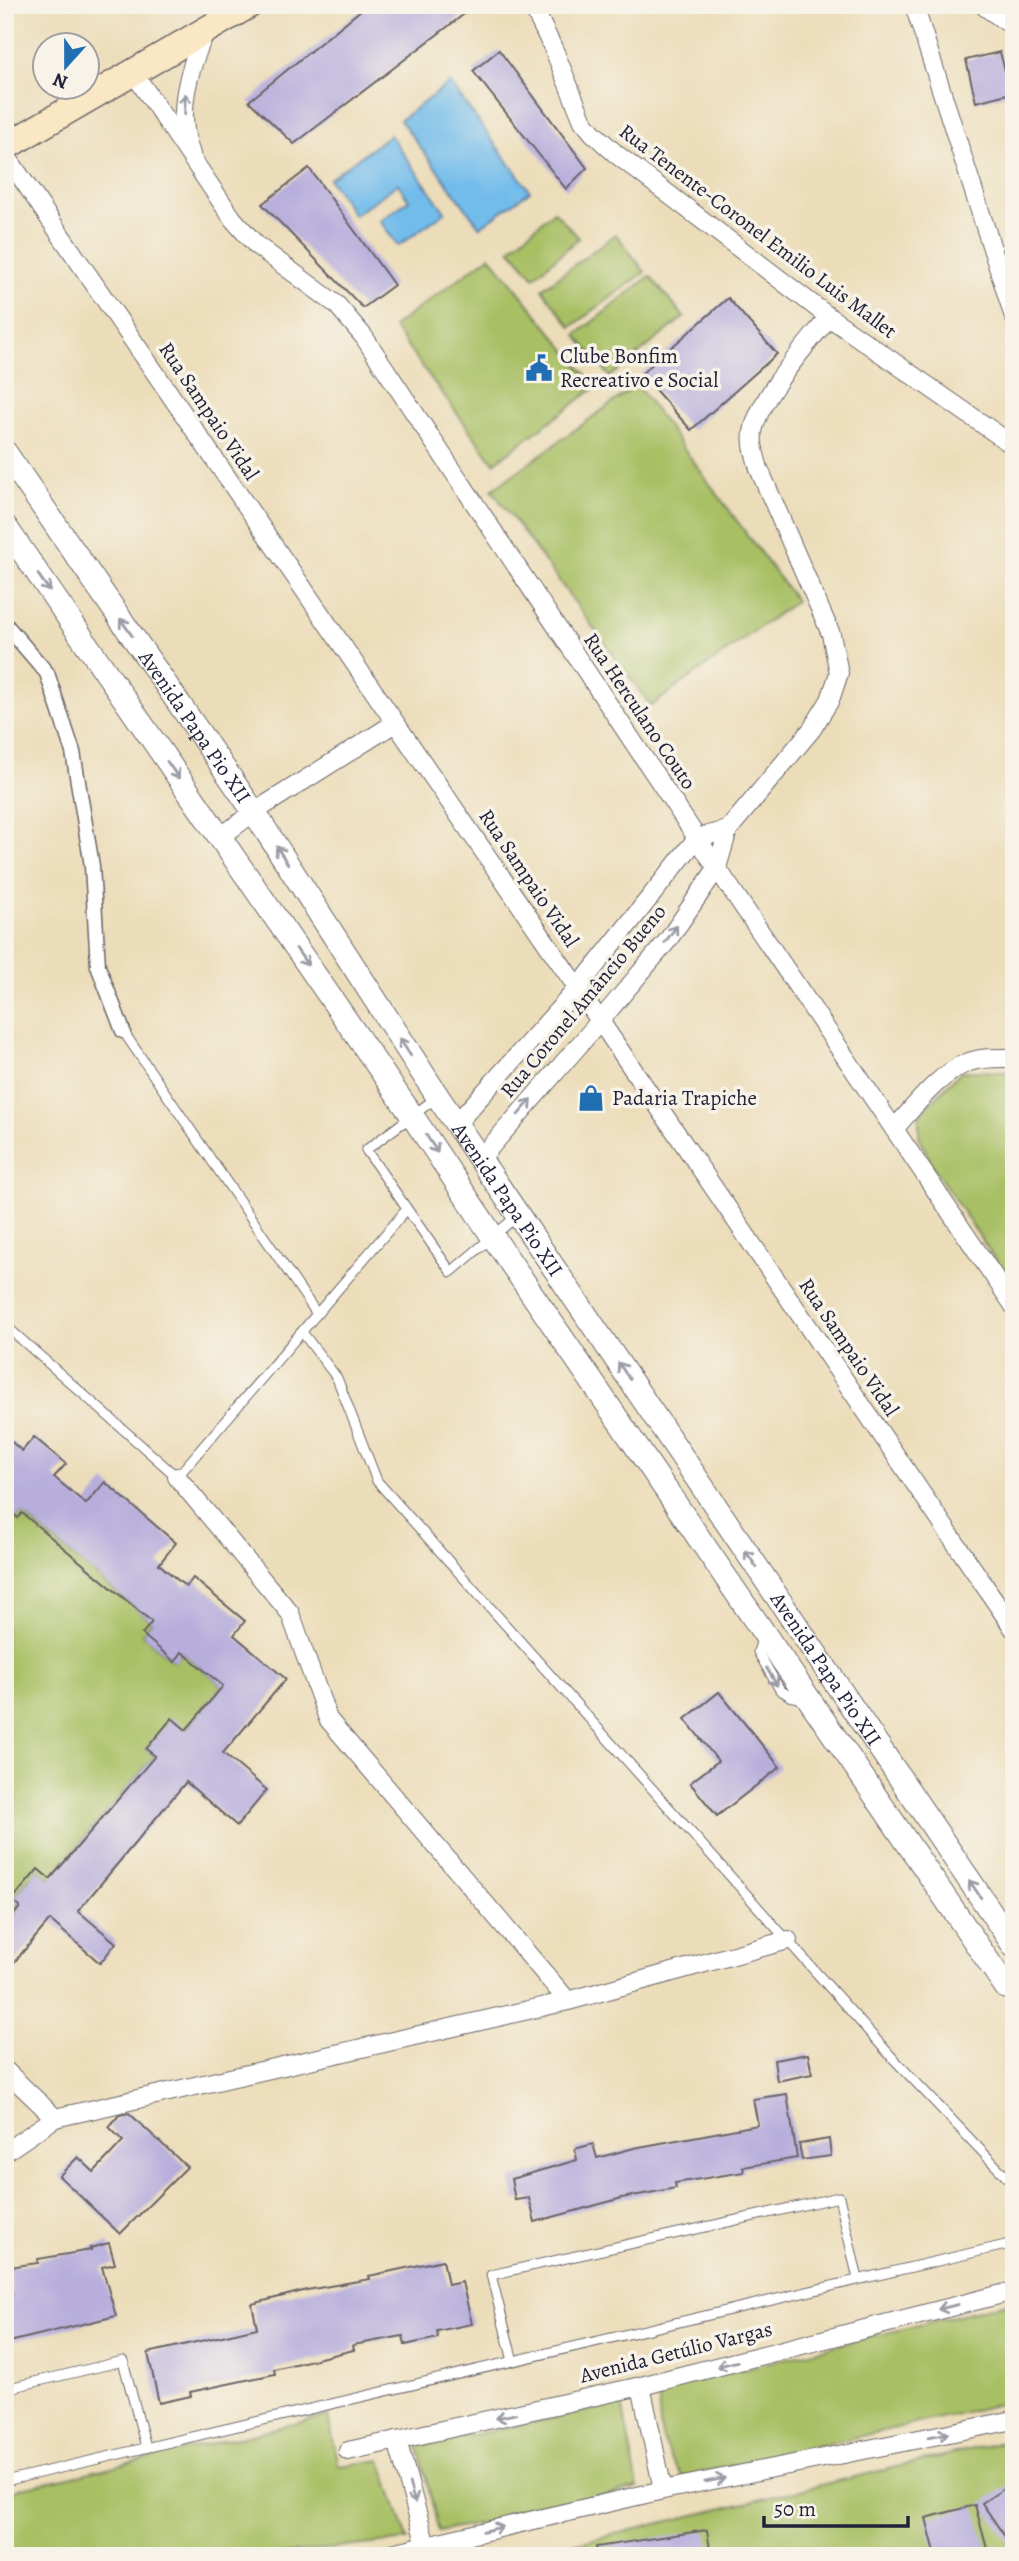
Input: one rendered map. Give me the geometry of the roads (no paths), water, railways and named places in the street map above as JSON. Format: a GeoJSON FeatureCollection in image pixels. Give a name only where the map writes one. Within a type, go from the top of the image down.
{"type":"FeatureCollection","features":[{"type":"Feature","properties":{"kind":"main road"},"geometry":{"type":"LineString","coordinates":[[5,146],[249,5]]}},
{"type":"Feature","properties":{"kind":"street","name":"Rua Tenente-Coronel Emilio Luis Mallet"},"geometry":{"type":"LineString","coordinates":[[532,5],[554,50],[574,103],[593,133],[616,154],[829,317],[1014,446]]}},
{"type":"Feature","properties":{"kind":"street"},"geometry":{"type":"LineString","coordinates":[[914,5],[1014,317]]}},
{"type":"Feature","properties":{"kind":"street"},"geometry":{"type":"LineString","coordinates":[[987,5],[1014,24]]}},
{"type":"Feature","properties":{"kind":"street","name":"Rua Herculano Couto"},"geometry":{"type":"LineString","coordinates":[[198,170],[189,147],[185,123],[186,81],[206,30]]}},
{"type":"Feature","properties":{"kind":"street","name":"Rua Herculano Couto"},"geometry":{"type":"LineString","coordinates":[[132,72],[233,219],[256,245],[337,305],[363,337],[717,868],[1014,1306]]}},
{"type":"Feature","properties":{"kind":"street","name":"Rua Sampaio Vidal"},"geometry":{"type":"LineString","coordinates":[[5,154],[1014,1629]]}},
{"type":"Feature","properties":{"kind":"street"},"geometry":{"type":"LineString","coordinates":[[697,838],[728,830],[812,729],[830,701],[839,673],[831,634],[753,450],[753,432],[765,402],[829,317]]}},
{"type":"Feature","properties":{"kind":"street","name":"Avenida Papa Pio XII"},"geometry":{"type":"LineString","coordinates":[[5,452],[254,812],[456,1124],[1014,1946]]}},
{"type":"Feature","properties":{"kind":"street","name":"Avenida Papa Pio XII"},"geometry":{"type":"LineString","coordinates":[[5,527],[413,1117],[846,1754],[1011,1989]]}},
{"type":"Feature","properties":{"kind":"street"},"geometry":{"type":"LineString","coordinates":[[5,624],[47,673],[73,752],[92,866],[98,966],[123,1031]]}},
{"type":"Feature","properties":{"kind":"street"},"geometry":{"type":"LineString","coordinates":[[219,838],[254,812],[395,723]]}},
{"type":"Feature","properties":{"kind":"street","name":"Rua Coronel Amâncio Bueno"},"geometry":{"type":"LineString","coordinates":[[480,1158],[668,940],[717,868],[728,830]]}},
{"type":"Feature","properties":{"kind":"street","name":"Rua Coronel Amâncio Bueno"},"geometry":{"type":"LineString","coordinates":[[456,1124],[577,989],[697,838]]}},
{"type":"Feature","properties":{"kind":"street"},"geometry":{"type":"LineString","coordinates":[[894,1129],[930,1089],[961,1066],[978,1059],[1014,1058]]}},
{"type":"Feature","properties":{"kind":"street"},"geometry":{"type":"LineString","coordinates":[[663,1486],[690,1468]]}},
{"type":"Feature","properties":{"kind":"street"},"geometry":{"type":"LineString","coordinates":[[177,1477],[290,1614],[328,1719],[568,2001]]}},
{"type":"Feature","properties":{"kind":"street"},"geometry":{"type":"LineString","coordinates":[[846,1754],[872,1737]]}},
{"type":"Feature","properties":{"kind":"street"},"geometry":{"type":"LineString","coordinates":[[5,2152],[55,2118],[568,2001],[788,1940]]}},
{"type":"Feature","properties":{"kind":"street"},"geometry":{"type":"LineString","coordinates":[[5,2070],[55,2118]]}},
{"type":"Feature","properties":{"kind":"street","name":"Avenida Getúlio Vargas"},"geometry":{"type":"LineString","coordinates":[[348,2451],[641,2386],[1014,2291]]}},
{"type":"Feature","properties":{"kind":"street"},"geometry":{"type":"LineString","coordinates":[[641,2386],[663,2490]]}},
{"type":"Feature","properties":{"kind":"street"},"geometry":{"type":"LineString","coordinates":[[379,2556],[663,2490],[1014,2420]]}},
{"type":"Feature","properties":{"kind":"street"},"geometry":{"type":"LineString","coordinates":[[397,2440],[426,2545]]}},
{"type":"Feature","properties":{"kind":"lane"},"geometry":{"type":"LineString","coordinates":[[123,1031],[317,1314]]}},
{"type":"Feature","properties":{"kind":"lane"},"geometry":{"type":"LineString","coordinates":[[438,1097],[366,1150],[406,1210],[451,1272],[518,1216]]}},
{"type":"Feature","properties":{"kind":"lane"},"geometry":{"type":"LineString","coordinates":[[5,1325],[177,1477],[406,1210]]}},
{"type":"Feature","properties":{"kind":"lane"},"geometry":{"type":"LineString","coordinates":[[302,1332],[337,1378],[377,1481],[890,2054],[1014,2185]]}},
{"type":"Feature","properties":{"kind":"lane"},"geometry":{"type":"LineString","coordinates":[[513,2361],[491,2275],[839,2197],[858,2279]]}},
{"type":"Feature","properties":{"kind":"lane"},"geometry":{"type":"LineString","coordinates":[[5,2480],[1014,2243]]}},
{"type":"Feature","properties":{"kind":"lane"},"geometry":{"type":"LineString","coordinates":[[5,2389],[123,2361],[146,2447]]}},
{"type":"Feature","properties":{"kind":"water"},"geometry":{"type":"Polygon","coordinates":[[[450,83],[530,191],[480,227],[400,120],[450,83]]]}},
{"type":"Feature","properties":{"kind":"water"},"geometry":{"type":"Polygon","coordinates":[[[390,135],[445,212],[398,246],[380,221],[409,200],[398,184],[354,215],[329,179],[390,135]]]}},
{"type":"Feature","properties":{"kind":"place","name":"Clube Bonfim Recreativo e Social"},"geometry":{"type":"Point","coordinates":[539,368]}},
{"type":"Feature","properties":{"kind":"place","name":"Padaria Trapiche"},"geometry":{"type":"Point","coordinates":[591,1098]}}]}
